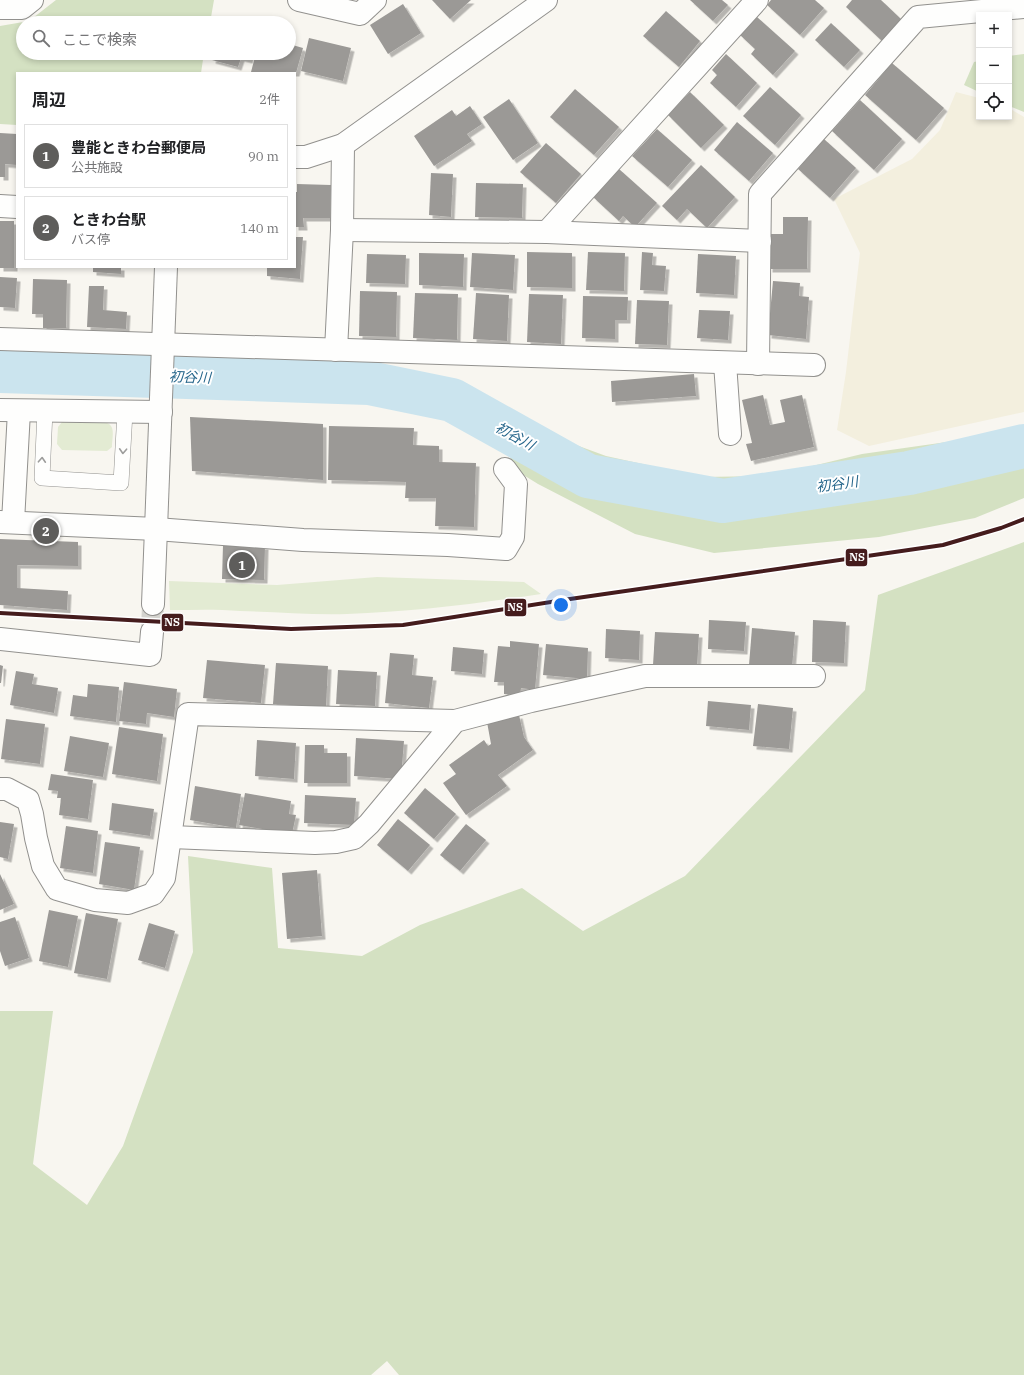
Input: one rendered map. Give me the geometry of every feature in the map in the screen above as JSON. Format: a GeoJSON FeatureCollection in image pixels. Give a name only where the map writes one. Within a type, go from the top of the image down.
{"type":"FeatureCollection","features":[{"type":"Feature","properties":{"kind":"street"},"geometry":{"type":"LineString","coordinates":[[0,8],[22,8],[32,0]]}},
{"type":"Feature","properties":{"kind":"street"},"geometry":{"type":"LineString","coordinates":[[300,0],[320,3],[360,14],[375,0]]}},
{"type":"Feature","properties":{"kind":"street"},"geometry":{"type":"LineString","coordinates":[[296,157],[306,157],[343,145],[546,0]]}},
{"type":"Feature","properties":{"kind":"street"},"geometry":{"type":"LineString","coordinates":[[547,232],[757,0]]}},
{"type":"Feature","properties":{"kind":"street"},"geometry":{"type":"LineString","coordinates":[[758,364],[760,194],[918,17],[1024,7]]}},
{"type":"Feature","properties":{"kind":"street"},"geometry":{"type":"LineString","coordinates":[[336,350],[342,230],[343,145]]}},
{"type":"Feature","properties":{"kind":"street"},"geometry":{"type":"LineString","coordinates":[[0,206],[16,207]]}},
{"type":"Feature","properties":{"kind":"street"},"geometry":{"type":"LineString","coordinates":[[342,230],[547,232],[760,241]]}},
{"type":"Feature","properties":{"kind":"street"},"geometry":{"type":"LineString","coordinates":[[153,604],[166,268]]}},
{"type":"Feature","properties":{"kind":"street"},"geometry":{"type":"LineString","coordinates":[[0,339],[814,365]]}},
{"type":"Feature","properties":{"kind":"street"},"geometry":{"type":"LineString","coordinates":[[726,362],[730,434]]}},
{"type":"Feature","properties":{"kind":"street"},"geometry":{"type":"LineString","coordinates":[[161,412],[10,410],[7,522],[156,529],[303,540],[448,545],[506,549],[513,537],[516,484],[505,469]]}},
{"type":"Feature","properties":{"kind":"street"},"geometry":{"type":"LineString","coordinates":[[0,639],[150,655],[152,632]]}},
{"type":"Feature","properties":{"kind":"street"},"geometry":{"type":"LineString","coordinates":[[0,789],[7,789],[28,800],[43,866],[57,889],[95,900],[128,903],[153,894],[164,878],[188,714],[455,721],[531,701],[645,676],[814,676]]}},
{"type":"Feature","properties":{"kind":"street"},"geometry":{"type":"LineString","coordinates":[[171,837],[315,843],[336,842],[354,838],[369,824],[455,721]]}},
{"type":"Feature","properties":{"kind":"lane"},"geometry":{"type":"LineString","coordinates":[[45,411],[42,478],[121,482],[125,412]]}},
{"type":"Feature","properties":{"kind":"shaded area"},"geometry":{"type":"Polygon","coordinates":[[[956,92],[976,97],[976,120],[1012,120],[1012,110],[1024,117],[1024,412],[869,446],[837,430],[846,372],[860,253],[834,199],[912,159],[940,130],[956,92]]]}},
{"type":"Feature","properties":{"kind":"green space"},"geometry":{"type":"Polygon","coordinates":[[[56,0],[214,0],[211,16],[35,16],[56,0]]]}},
{"type":"Feature","properties":{"kind":"green space"},"geometry":{"type":"Polygon","coordinates":[[[16,23],[16,60],[203,60],[201,72],[16,72],[16,125],[0,124],[0,26],[16,23]]]}},
{"type":"Feature","properties":{"kind":"green space"},"geometry":{"type":"Polygon","coordinates":[[[1024,54],[1024,112],[1012,107],[1012,56],[1024,54]]]}},
{"type":"Feature","properties":{"kind":"green space"},"geometry":{"type":"Polygon","coordinates":[[[974,62],[976,62],[976,91],[964,85],[974,62]]]}},
{"type":"Feature","properties":{"kind":"green space"},"geometry":{"type":"Polygon","coordinates":[[[518,417],[557,438],[606,456],[702,477],[771,476],[862,454],[982,437],[1024,433],[1024,498],[975,518],[879,537],[714,553],[635,534],[538,484],[509,466],[518,417]]]}},
{"type":"Feature","properties":{"kind":"green space"},"geometry":{"type":"Polygon","coordinates":[[[62,422],[107,423],[113,430],[112,447],[107,451],[62,450],[57,444],[58,427],[62,422]]]}},
{"type":"Feature","properties":{"kind":"green space"},"geometry":{"type":"Polygon","coordinates":[[[1024,542],[1024,1375],[399,1375],[387,1361],[371,1375],[0,1375],[0,1011],[53,1011],[33,1164],[87,1205],[123,1146],[193,952],[188,856],[272,868],[278,948],[362,956],[420,925],[522,888],[583,931],[685,876],[865,690],[878,595],[1024,542]]]}},
{"type":"Feature","properties":{"kind":"green space"},"geometry":{"type":"Polygon","coordinates":[[[377,577],[524,582],[541,594],[444,607],[371,613],[320,614],[223,610],[170,610],[169,581],[277,585],[377,577]]]}},
{"type":"Feature","properties":{"kind":"building"},"geometry":{"type":"Polygon","coordinates":[[[432,0],[471,0],[450,19],[432,0]]]}},
{"type":"Feature","properties":{"kind":"building"},"geometry":{"type":"Polygon","coordinates":[[[690,0],[722,0],[728,5],[713,21],[690,0]]]}},
{"type":"Feature","properties":{"kind":"building"},"geometry":{"type":"Polygon","coordinates":[[[771,0],[815,0],[824,8],[800,35],[767,5],[771,0]]]}},
{"type":"Feature","properties":{"kind":"building"},"geometry":{"type":"Polygon","coordinates":[[[852,0],[881,0],[902,20],[882,41],[846,7],[852,0]]]}},
{"type":"Feature","properties":{"kind":"building"},"geometry":{"type":"Polygon","coordinates":[[[403,4],[421,33],[388,54],[370,25],[403,4]]]}},
{"type":"Feature","properties":{"kind":"building"},"geometry":{"type":"Polygon","coordinates":[[[666,11],[700,41],[679,67],[643,36],[666,11]]]}},
{"type":"Feature","properties":{"kind":"building"},"geometry":{"type":"Polygon","coordinates":[[[757,17],[795,51],[773,75],[751,54],[755,49],[740,35],[757,17]]]}},
{"type":"Feature","properties":{"kind":"building"},"geometry":{"type":"Polygon","coordinates":[[[831,23],[860,50],[844,67],[815,40],[831,23]]]}},
{"type":"Feature","properties":{"kind":"building"},"geometry":{"type":"Polygon","coordinates":[[[309,38],[351,48],[343,81],[301,71],[309,38]]]}},
{"type":"Feature","properties":{"kind":"building"},"geometry":{"type":"Polygon","coordinates":[[[296,46],[303,48],[296,73],[251,72],[254,60],[296,60],[296,46]]]}},
{"type":"Feature","properties":{"kind":"building"},"geometry":{"type":"Polygon","coordinates":[[[726,54],[757,83],[736,107],[710,83],[717,75],[712,70],[726,54]]]}},
{"type":"Feature","properties":{"kind":"building"},"geometry":{"type":"Polygon","coordinates":[[[212,60],[240,60],[238,67],[212,60]]]}},
{"type":"Feature","properties":{"kind":"building"},"geometry":{"type":"Polygon","coordinates":[[[892,63],[944,108],[916,140],[865,95],[892,63]]]}},
{"type":"Feature","properties":{"kind":"building"},"geometry":{"type":"Polygon","coordinates":[[[770,87],[801,115],[775,145],[743,116],[770,87]]]}},
{"type":"Feature","properties":{"kind":"building"},"geometry":{"type":"Polygon","coordinates":[[[575,89],[619,127],[594,155],[550,117],[575,89]]]}},
{"type":"Feature","properties":{"kind":"building"},"geometry":{"type":"Polygon","coordinates":[[[690,92],[724,125],[701,148],[668,115],[690,92]]]}},
{"type":"Feature","properties":{"kind":"building"},"geometry":{"type":"Polygon","coordinates":[[[509,99],[538,143],[513,160],[483,117],[509,99]]]}},
{"type":"Feature","properties":{"kind":"building"},"geometry":{"type":"Polygon","coordinates":[[[860,100],[902,139],[874,170],[832,131],[860,100]]]}},
{"type":"Feature","properties":{"kind":"building"},"geometry":{"type":"Polygon","coordinates":[[[470,106],[482,124],[467,134],[472,141],[434,166],[414,136],[452,110],[456,116],[470,106]]]}},
{"type":"Feature","properties":{"kind":"building"},"geometry":{"type":"Polygon","coordinates":[[[737,122],[773,153],[749,181],[714,150],[737,122]]]}},
{"type":"Feature","properties":{"kind":"building"},"geometry":{"type":"Polygon","coordinates":[[[657,129],[692,160],[668,187],[632,156],[657,129]]]}},
{"type":"Feature","properties":{"kind":"building"},"geometry":{"type":"Polygon","coordinates":[[[0,133],[16,134],[16,165],[5,164],[5,177],[0,177],[0,133]]]}},
{"type":"Feature","properties":{"kind":"building"},"geometry":{"type":"Polygon","coordinates":[[[824,139],[856,168],[830,198],[798,169],[824,139]]]}},
{"type":"Feature","properties":{"kind":"building"},"geometry":{"type":"Polygon","coordinates":[[[546,143],[581,174],[556,203],[520,172],[546,143]]]}},
{"type":"Feature","properties":{"kind":"building"},"geometry":{"type":"Polygon","coordinates":[[[701,165],[735,197],[707,228],[687,209],[677,220],[662,206],[701,165]]]}},
{"type":"Feature","properties":{"kind":"building"},"geometry":{"type":"Polygon","coordinates":[[[619,169],[657,203],[635,227],[623,216],[619,221],[593,197],[619,169]]]}},
{"type":"Feature","properties":{"kind":"building"},"geometry":{"type":"Polygon","coordinates":[[[431,173],[453,174],[451,217],[429,215],[431,173]]]}},
{"type":"Feature","properties":{"kind":"building"},"geometry":{"type":"Polygon","coordinates":[[[476,183],[523,184],[522,218],[475,217],[476,183]]]}},
{"type":"Feature","properties":{"kind":"building"},"geometry":{"type":"Polygon","coordinates":[[[297,184],[331,185],[330,218],[303,218],[304,227],[296,227],[297,184]]]}},
{"type":"Feature","properties":{"kind":"building"},"geometry":{"type":"Polygon","coordinates":[[[783,217],[808,217],[807,269],[769,269],[770,234],[783,234],[783,217]]]}},
{"type":"Feature","properties":{"kind":"building"},"geometry":{"type":"Polygon","coordinates":[[[0,221],[14,221],[14,268],[0,268],[0,221]]]}},
{"type":"Feature","properties":{"kind":"building"},"geometry":{"type":"Polygon","coordinates":[[[296,237],[303,237],[300,279],[267,276],[267,268],[296,268],[296,237]]]}},
{"type":"Feature","properties":{"kind":"building"},"geometry":{"type":"Polygon","coordinates":[[[527,252],[572,253],[572,288],[527,287],[527,252]]]}},
{"type":"Feature","properties":{"kind":"building"},"geometry":{"type":"Polygon","coordinates":[[[588,252],[625,253],[624,291],[586,290],[588,252]]]}},
{"type":"Feature","properties":{"kind":"building"},"geometry":{"type":"Polygon","coordinates":[[[642,252],[653,253],[652,265],[666,266],[664,291],[640,290],[642,252]]]}},
{"type":"Feature","properties":{"kind":"building"},"geometry":{"type":"Polygon","coordinates":[[[419,253],[464,254],[463,287],[419,285],[419,253]]]}},
{"type":"Feature","properties":{"kind":"building"},"geometry":{"type":"Polygon","coordinates":[[[472,253],[515,255],[513,290],[470,287],[472,253]]]}},
{"type":"Feature","properties":{"kind":"building"},"geometry":{"type":"Polygon","coordinates":[[[367,254],[406,255],[405,284],[366,283],[367,254]]]}},
{"type":"Feature","properties":{"kind":"building"},"geometry":{"type":"Polygon","coordinates":[[[698,254],[736,256],[734,295],[696,293],[698,254]]]}},
{"type":"Feature","properties":{"kind":"building"},"geometry":{"type":"Polygon","coordinates":[[[93,268],[121,268],[121,274],[93,272],[93,268]]]}},
{"type":"Feature","properties":{"kind":"building"},"geometry":{"type":"Polygon","coordinates":[[[0,277],[17,278],[15,308],[0,307],[0,277]]]}},
{"type":"Feature","properties":{"kind":"building"},"geometry":{"type":"Polygon","coordinates":[[[33,279],[67,280],[66,328],[43,328],[43,314],[32,314],[33,279]]]}},
{"type":"Feature","properties":{"kind":"building"},"geometry":{"type":"Polygon","coordinates":[[[773,281],[800,283],[799,296],[809,297],[806,339],[768,335],[773,281]]]}},
{"type":"Feature","properties":{"kind":"building"},"geometry":{"type":"Polygon","coordinates":[[[89,286],[104,286],[103,310],[127,312],[126,329],[87,327],[89,286]]]}},
{"type":"Feature","properties":{"kind":"building"},"geometry":{"type":"Polygon","coordinates":[[[360,291],[397,292],[396,337],[359,336],[360,291]]]}},
{"type":"Feature","properties":{"kind":"building"},"geometry":{"type":"Polygon","coordinates":[[[415,293],[458,294],[457,340],[413,338],[415,293]]]}},
{"type":"Feature","properties":{"kind":"building"},"geometry":{"type":"Polygon","coordinates":[[[476,293],[509,295],[507,341],[473,339],[476,293]]]}},
{"type":"Feature","properties":{"kind":"building"},"geometry":{"type":"Polygon","coordinates":[[[529,294],[563,295],[561,344],[527,342],[529,294]]]}},
{"type":"Feature","properties":{"kind":"building"},"geometry":{"type":"Polygon","coordinates":[[[583,296],[628,297],[627,320],[615,320],[615,339],[582,338],[583,296]]]}},
{"type":"Feature","properties":{"kind":"building"},"geometry":{"type":"Polygon","coordinates":[[[637,300],[669,301],[667,345],[635,344],[637,300]]]}},
{"type":"Feature","properties":{"kind":"building"},"geometry":{"type":"Polygon","coordinates":[[[699,310],[730,311],[728,340],[697,338],[699,310]]]}},
{"type":"Feature","properties":{"kind":"building"},"geometry":{"type":"Polygon","coordinates":[[[694,374],[696,396],[612,402],[611,381],[694,374]]]}},
{"type":"Feature","properties":{"kind":"building"},"geometry":{"type":"Polygon","coordinates":[[[763,395],[770,425],[785,422],[780,400],[802,395],[814,447],[751,461],[746,444],[752,443],[742,400],[763,395]]]}},
{"type":"Feature","properties":{"kind":"building"},"geometry":{"type":"Polygon","coordinates":[[[190,417],[323,424],[323,480],[192,471],[190,417]]]}},
{"type":"Feature","properties":{"kind":"building"},"geometry":{"type":"Polygon","coordinates":[[[329,426],[414,428],[413,445],[439,446],[439,462],[476,463],[474,527],[435,526],[436,498],[405,498],[406,482],[328,480],[329,426]]]}},
{"type":"Feature","properties":{"kind":"building"},"geometry":{"type":"Polygon","coordinates":[[[0,539],[78,542],[78,566],[17,565],[17,588],[68,591],[67,610],[0,605],[0,539]]]}},
{"type":"Feature","properties":{"kind":"building"},"geometry":{"type":"Polygon","coordinates":[[[223,545],[265,546],[264,580],[222,579],[223,545]]]}},
{"type":"Feature","properties":{"kind":"building"},"geometry":{"type":"Polygon","coordinates":[[[709,620],[746,622],[744,651],[708,649],[709,620]]]}},
{"type":"Feature","properties":{"kind":"building"},"geometry":{"type":"Polygon","coordinates":[[[813,620],[846,622],[844,663],[812,662],[813,620]]]}},
{"type":"Feature","properties":{"kind":"building"},"geometry":{"type":"Polygon","coordinates":[[[752,628],[795,632],[792,668],[749,665],[752,628]]]}},
{"type":"Feature","properties":{"kind":"building"},"geometry":{"type":"Polygon","coordinates":[[[606,629],[640,631],[639,660],[605,658],[606,629]]]}},
{"type":"Feature","properties":{"kind":"building"},"geometry":{"type":"Polygon","coordinates":[[[655,632],[699,634],[697,667],[653,665],[655,632]]]}},
{"type":"Feature","properties":{"kind":"building"},"geometry":{"type":"Polygon","coordinates":[[[510,641],[539,644],[535,690],[521,688],[520,696],[504,694],[504,682],[494,682],[498,646],[510,647],[510,641]]]}},
{"type":"Feature","properties":{"kind":"building"},"geometry":{"type":"Polygon","coordinates":[[[546,644],[588,648],[587,679],[543,675],[546,644]]]}},
{"type":"Feature","properties":{"kind":"building"},"geometry":{"type":"Polygon","coordinates":[[[453,647],[484,650],[482,674],[451,671],[453,647]]]}},
{"type":"Feature","properties":{"kind":"building"},"geometry":{"type":"Polygon","coordinates":[[[390,653],[414,655],[412,675],[433,677],[429,708],[385,703],[390,653]]]}},
{"type":"Feature","properties":{"kind":"building"},"geometry":{"type":"Polygon","coordinates":[[[207,660],[265,665],[261,703],[203,698],[207,660]]]}},
{"type":"Feature","properties":{"kind":"building"},"geometry":{"type":"Polygon","coordinates":[[[276,663],[328,666],[326,707],[273,704],[276,663]]]}},
{"type":"Feature","properties":{"kind":"building"},"geometry":{"type":"Polygon","coordinates":[[[0,665],[3,666],[1,683],[0,683],[0,665]]]}},
{"type":"Feature","properties":{"kind":"building"},"geometry":{"type":"Polygon","coordinates":[[[338,670],[377,672],[375,706],[336,704],[338,670]]]}},
{"type":"Feature","properties":{"kind":"building"},"geometry":{"type":"Polygon","coordinates":[[[16,671],[34,674],[32,684],[58,688],[54,713],[10,705],[16,671]]]}},
{"type":"Feature","properties":{"kind":"building"},"geometry":{"type":"Polygon","coordinates":[[[124,682],[177,689],[174,717],[147,713],[146,724],[119,721],[124,682]]]}},
{"type":"Feature","properties":{"kind":"building"},"geometry":{"type":"Polygon","coordinates":[[[88,684],[119,687],[116,722],[70,716],[73,695],[87,697],[88,684]]]}},
{"type":"Feature","properties":{"kind":"building"},"geometry":{"type":"Polygon","coordinates":[[[708,701],[751,705],[749,730],[706,726],[708,701]]]}},
{"type":"Feature","properties":{"kind":"building"},"geometry":{"type":"Polygon","coordinates":[[[758,704],[793,708],[789,749],[753,746],[758,704]]]}},
{"type":"Feature","properties":{"kind":"building"},"geometry":{"type":"Polygon","coordinates":[[[519,715],[524,737],[533,750],[498,775],[507,786],[466,815],[443,783],[456,774],[449,765],[484,740],[488,746],[491,744],[487,722],[519,715]]]}},
{"type":"Feature","properties":{"kind":"building"},"geometry":{"type":"Polygon","coordinates":[[[6,719],[45,724],[40,764],[1,759],[6,719]]]}},
{"type":"Feature","properties":{"kind":"building"},"geometry":{"type":"Polygon","coordinates":[[[119,727],[163,734],[157,781],[112,774],[119,727]]]}},
{"type":"Feature","properties":{"kind":"building"},"geometry":{"type":"Polygon","coordinates":[[[70,736],[109,743],[103,777],[64,771],[70,736]]]}},
{"type":"Feature","properties":{"kind":"building"},"geometry":{"type":"Polygon","coordinates":[[[356,738],[404,741],[401,779],[354,776],[356,738]]]}},
{"type":"Feature","properties":{"kind":"building"},"geometry":{"type":"Polygon","coordinates":[[[257,740],[296,743],[294,779],[255,776],[257,740]]]}},
{"type":"Feature","properties":{"kind":"building"},"geometry":{"type":"Polygon","coordinates":[[[305,745],[324,745],[324,753],[347,753],[347,783],[304,783],[305,745]]]}},
{"type":"Feature","properties":{"kind":"building"},"geometry":{"type":"Polygon","coordinates":[[[51,774],[93,780],[88,819],[59,815],[61,798],[57,798],[58,791],[48,790],[51,774]]]}},
{"type":"Feature","properties":{"kind":"building"},"geometry":{"type":"Polygon","coordinates":[[[195,786],[241,794],[236,828],[190,820],[195,786]]]}},
{"type":"Feature","properties":{"kind":"building"},"geometry":{"type":"Polygon","coordinates":[[[425,788],[456,814],[434,839],[404,813],[425,788]]]}},
{"type":"Feature","properties":{"kind":"building"},"geometry":{"type":"Polygon","coordinates":[[[245,793],[291,801],[289,814],[296,815],[292,834],[239,825],[245,793]]]}},
{"type":"Feature","properties":{"kind":"building"},"geometry":{"type":"Polygon","coordinates":[[[305,795],[356,798],[354,825],[304,823],[305,795]]]}},
{"type":"Feature","properties":{"kind":"building"},"geometry":{"type":"Polygon","coordinates":[[[112,803],[154,809],[150,836],[109,830],[112,803]]]}},
{"type":"Feature","properties":{"kind":"building"},"geometry":{"type":"Polygon","coordinates":[[[398,819],[430,845],[408,871],[377,845],[398,819]]]}},
{"type":"Feature","properties":{"kind":"building"},"geometry":{"type":"Polygon","coordinates":[[[0,822],[14,824],[8,859],[0,857],[0,822]]]}},
{"type":"Feature","properties":{"kind":"building"},"geometry":{"type":"Polygon","coordinates":[[[466,824],[486,840],[460,871],[440,855],[466,824]]]}},
{"type":"Feature","properties":{"kind":"building"},"geometry":{"type":"Polygon","coordinates":[[[66,826],[98,831],[93,873],[60,868],[66,826]]]}},
{"type":"Feature","properties":{"kind":"building"},"geometry":{"type":"Polygon","coordinates":[[[105,842],[140,847],[134,890],[99,884],[105,842]]]}},
{"type":"Feature","properties":{"kind":"building"},"geometry":{"type":"Polygon","coordinates":[[[317,870],[322,936],[287,939],[282,873],[317,870]]]}},
{"type":"Feature","properties":{"kind":"building"},"geometry":{"type":"Polygon","coordinates":[[[0,874],[14,904],[0,910],[0,874]]]}},
{"type":"Feature","properties":{"kind":"building"},"geometry":{"type":"Polygon","coordinates":[[[49,910],[78,916],[68,967],[39,961],[49,910]]]}},
{"type":"Feature","properties":{"kind":"building"},"geometry":{"type":"Polygon","coordinates":[[[86,913],[118,919],[107,979],[74,973],[86,913]]]}},
{"type":"Feature","properties":{"kind":"building"},"geometry":{"type":"Polygon","coordinates":[[[15,917],[29,958],[5,966],[0,951],[0,922],[15,917]]]}},
{"type":"Feature","properties":{"kind":"building"},"geometry":{"type":"Polygon","coordinates":[[[149,923],[175,931],[165,968],[138,960],[149,923]]]}},
{"type":"Feature","properties":{"kind":"waterway","name":"初谷川"},"geometry":{"type":"LineString","coordinates":[[0,371],[369,383],[452,400],[588,476],[723,501],[909,473],[1024,446]]}},
{"type":"Feature","properties":{"kind":"tunnel"},"geometry":{"type":"LineString","coordinates":[[152,632],[153,604]]}},
{"type":"Feature","properties":{"kind":"transit line","name":"NS"},"geometry":{"type":"LineString","coordinates":[[0,613],[291,629],[403,625],[570,599],[943,545],[1001,528],[1024,519]]}},
{"type":"Feature","properties":{"kind":"place","name":"ときわ台駅"},"geometry":{"type":"Point","coordinates":[46,531]}},
{"type":"Feature","properties":{"kind":"place","name":"豊能ときわ台郵便局"},"geometry":{"type":"Point","coordinates":[242,565]}}]}
